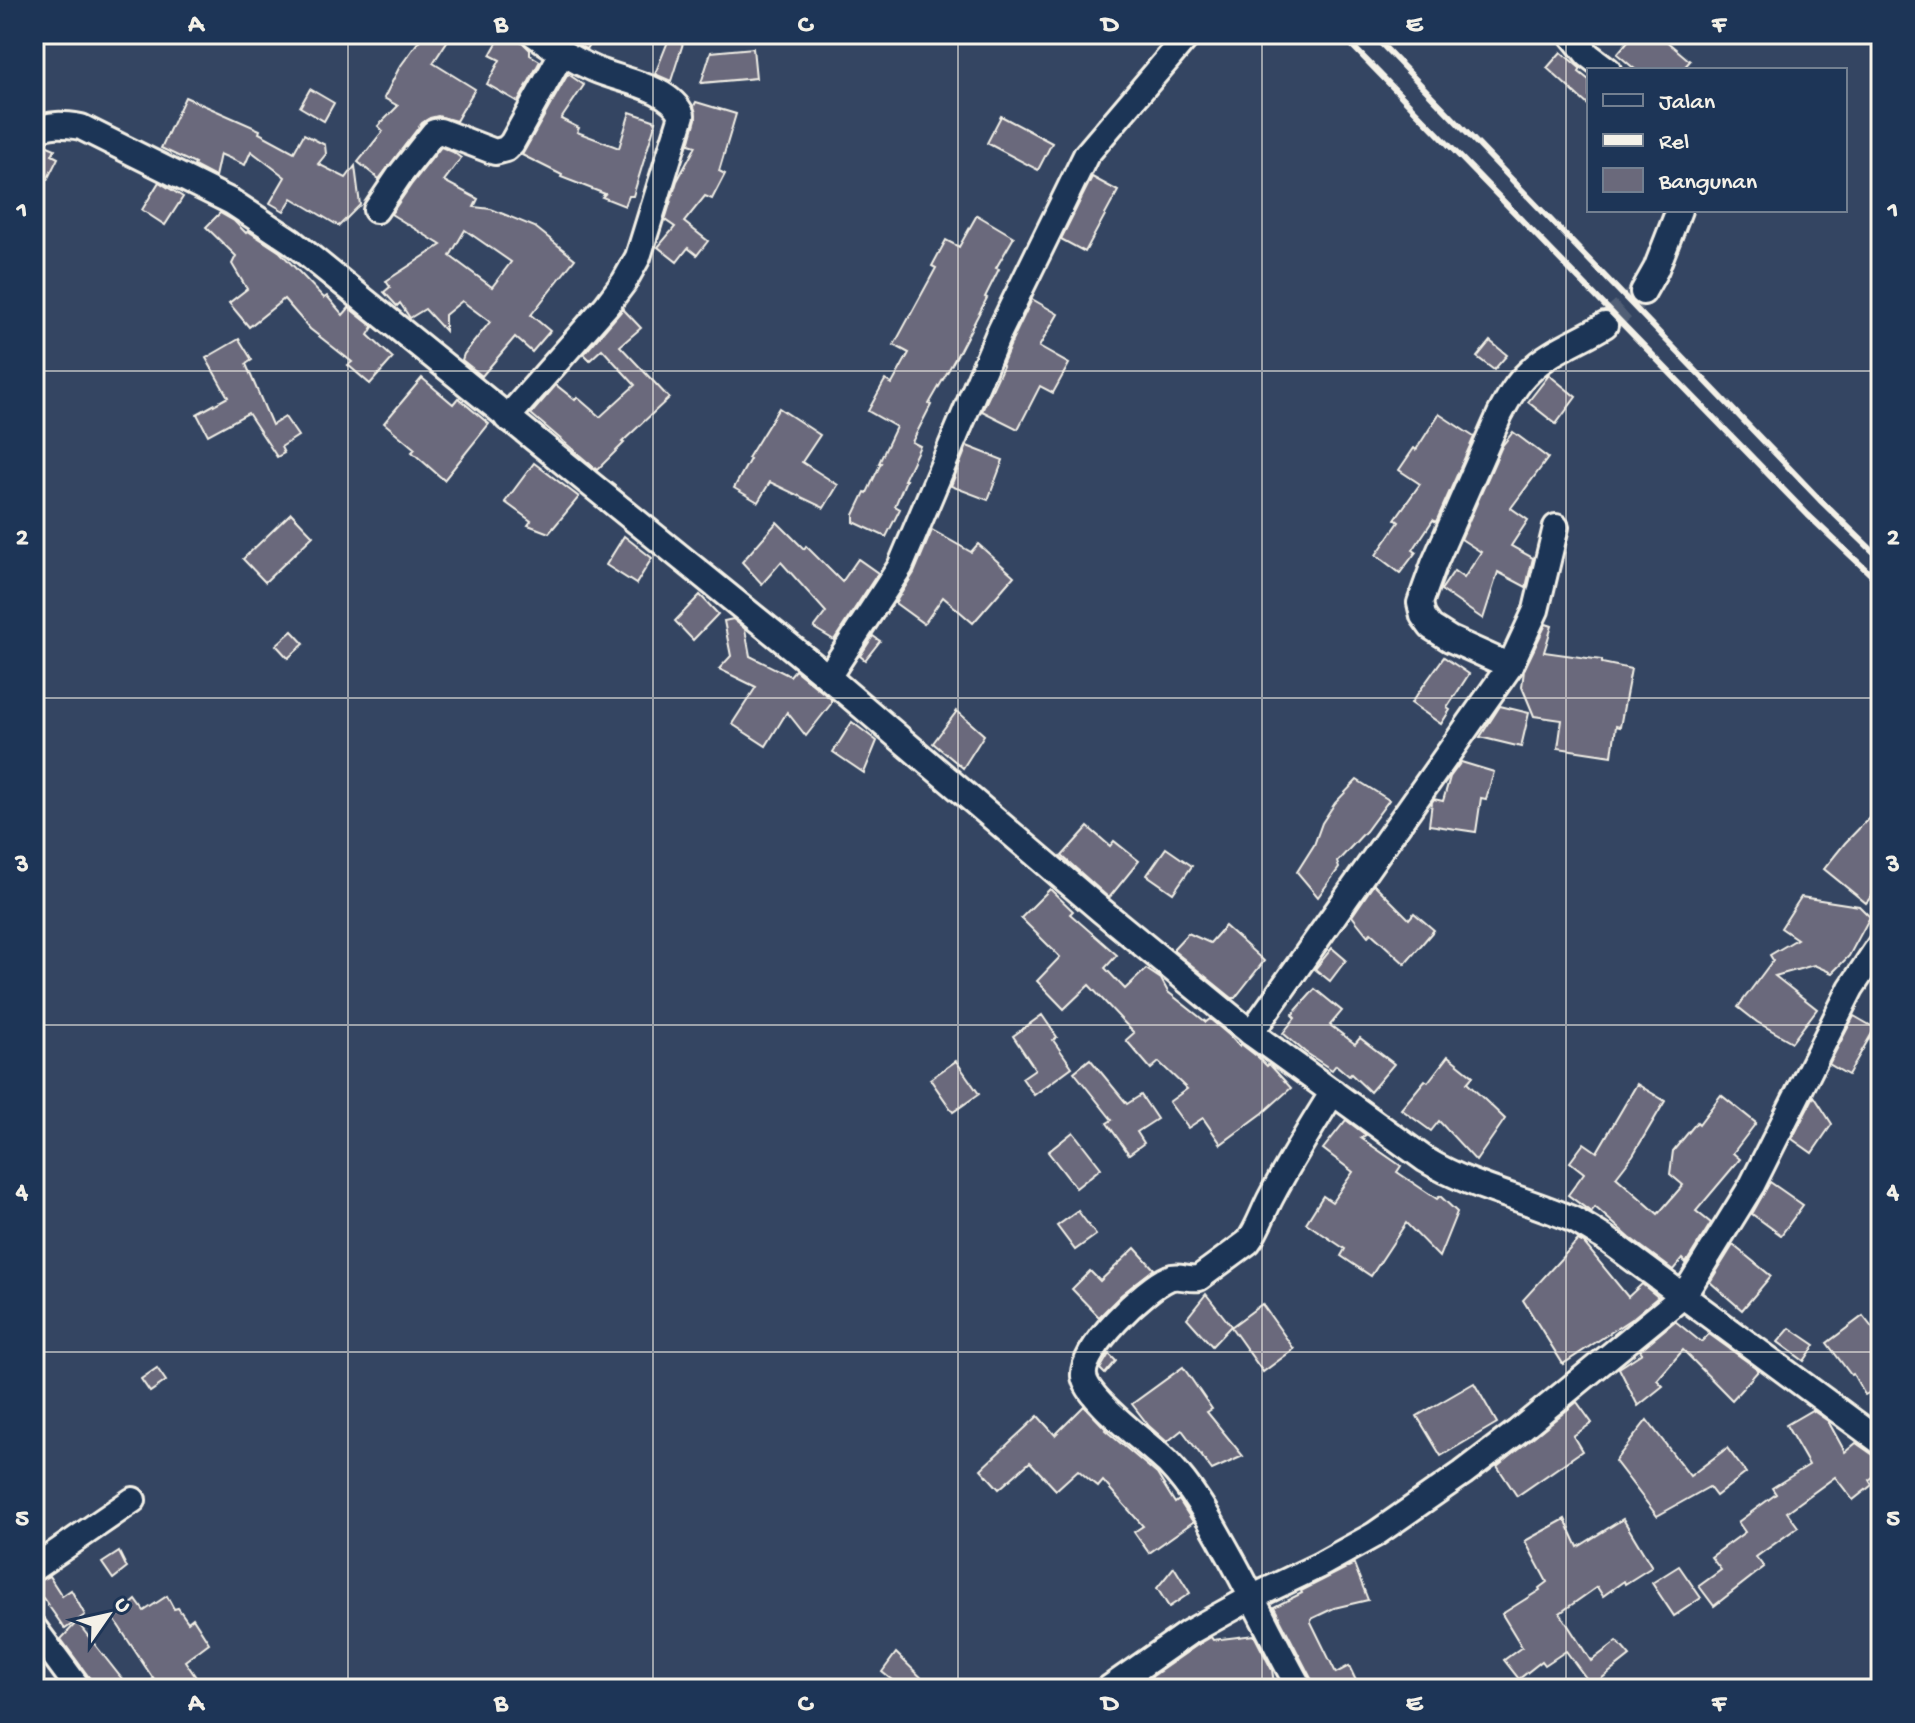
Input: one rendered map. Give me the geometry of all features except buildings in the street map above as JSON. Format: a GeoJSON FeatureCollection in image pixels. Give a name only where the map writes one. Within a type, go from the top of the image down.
{"type":"FeatureCollection","features":[{"type":"Feature","properties":{"kind":"street"},"geometry":{"type":"LineString","coordinates":[[507,418],[624,282],[638,257],[682,115],[678,107],[663,94],[595,70],[534,34]]}},
{"type":"Feature","properties":{"kind":"street"},"geometry":{"type":"LineString","coordinates":[[828,677],[900,567],[998,335],[1086,155],[1189,34]]}},
{"type":"Feature","properties":{"kind":"street"},"geometry":{"type":"LineString","coordinates":[[1571,34],[1588,55],[1605,68]]}},
{"type":"Feature","properties":{"kind":"street"},"geometry":{"type":"LineString","coordinates":[[376,210],[434,132],[440,131],[495,152],[506,149],[562,53]]}},
{"type":"Feature","properties":{"kind":"street"},"geometry":{"type":"LineString","coordinates":[[34,131],[53,124],[81,127],[232,202],[291,241],[828,677],[1102,911],[1251,1033],[1446,1172],[1576,1221],[1606,1239],[1881,1442]]}},
{"type":"Feature","properties":{"kind":"street"},"geometry":{"type":"LineString","coordinates":[[1643,292],[1656,269],[1678,212]]}},
{"type":"Feature","properties":{"kind":"street"},"geometry":{"type":"LineString","coordinates":[[1510,666],[1431,627],[1423,616],[1420,603],[1434,564],[1511,394],[1531,369],[1605,325]]}},
{"type":"Feature","properties":{"kind":"street"},"geometry":{"type":"LineString","coordinates":[[1251,1033],[1510,666],[1536,610],[1556,527]]}},
{"type":"Feature","properties":{"kind":"street"},"geometry":{"type":"LineString","coordinates":[[1108,1689],[1188,1633],[1374,1535],[1517,1432],[1684,1295],[1752,1185],[1851,988],[1881,943]]}},
{"type":"Feature","properties":{"kind":"street"},"geometry":{"type":"LineString","coordinates":[[1300,1689],[1204,1509],[1168,1462],[1096,1397],[1086,1384],[1084,1374],[1085,1362],[1099,1340],[1142,1296],[1172,1277],[1199,1278],[1248,1242],[1293,1157],[1333,1092]]}},
{"type":"Feature","properties":{"kind":"street"},"geometry":{"type":"LineString","coordinates":[[34,1568],[133,1500]]}},
{"type":"Feature","properties":{"kind":"street"},"geometry":{"type":"LineString","coordinates":[[34,1628],[79,1689]]}},
{"type":"Feature","properties":{"kind":"tunnel"},"geometry":{"type":"LineString","coordinates":[[1605,325],[1643,292]]}},
{"type":"Feature","properties":{"kind":"railway"},"geometry":{"type":"LineString","coordinates":[[1341,34],[1808,515],[1881,584]]}},
{"type":"Feature","properties":{"kind":"railway"},"geometry":{"type":"LineString","coordinates":[[1372,34],[1820,500],[1881,559]]}}]}
